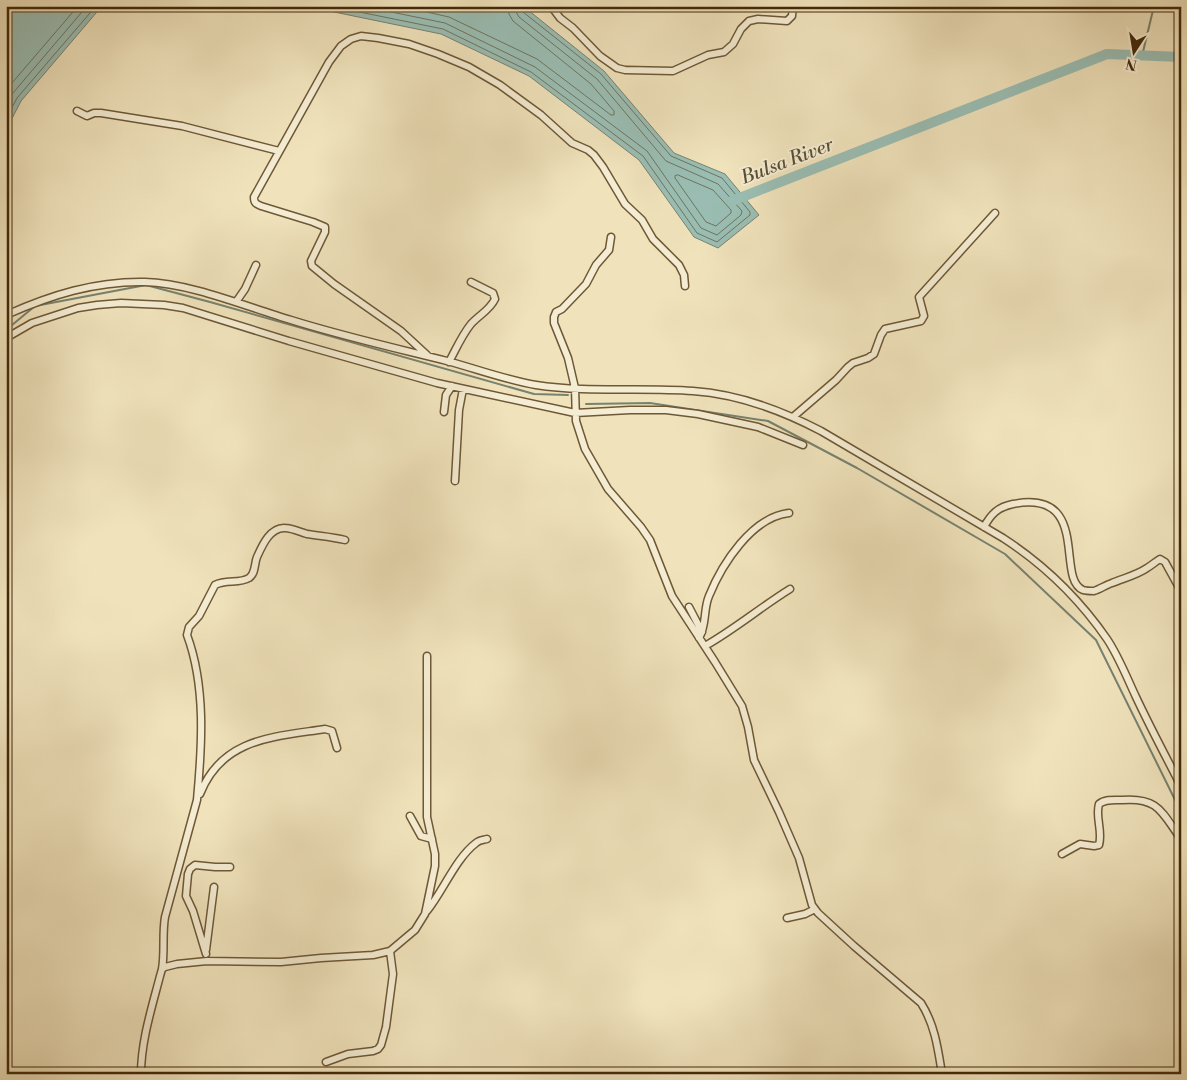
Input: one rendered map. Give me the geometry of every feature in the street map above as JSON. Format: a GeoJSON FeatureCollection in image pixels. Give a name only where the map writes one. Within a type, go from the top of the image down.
{"type":"FeatureCollection","features":[{"type":"Feature","properties":{"kind":"street"},"geometry":{"type":"LineString","coordinates":[[550,6],[590,47],[617,68],[655,72],[674,71],[708,55],[724,52],[733,44],[741,29],[749,22],[758,19],[787,21],[792,16],[793,6]]}},
{"type":"Feature","properties":{"kind":"street"},"geometry":{"type":"LineString","coordinates":[[427,356],[401,331],[312,266],[311,261],[325,232],[325,227],[256,204],[254,197],[329,62],[345,42],[356,37],[394,40],[422,48],[461,64],[500,85],[542,115],[572,143],[591,152],[603,167],[625,204],[642,220],[653,239],[679,265],[684,275],[685,286]]}},
{"type":"Feature","properties":{"kind":"street"},"geometry":{"type":"LineString","coordinates":[[76,111],[87,116],[101,113],[182,126],[279,150]]}},
{"type":"Feature","properties":{"kind":"street"},"geometry":{"type":"LineString","coordinates":[[793,417],[853,363],[874,354],[885,328],[920,322],[924,316],[919,297],[995,213]]}},
{"type":"Feature","properties":{"kind":"street"},"geometry":{"type":"LineString","coordinates":[[611,237],[609,250],[596,264],[586,284],[562,309],[556,312],[554,323],[568,358],[575,388],[575,413],[581,438],[608,489],[650,540],[672,596],[701,635]]}},
{"type":"Feature","properties":{"kind":"street"},"geometry":{"type":"LineString","coordinates":[[236,302],[245,289],[256,265]]}},
{"type":"Feature","properties":{"kind":"street"},"geometry":{"type":"LineString","coordinates":[[6,315],[38,301],[84,287],[111,283],[144,282],[162,284],[236,302],[293,321],[528,383],[575,388],[698,392],[746,401],[793,417],[821,431],[984,527],[1028,555],[1054,579],[1093,621],[1117,656],[1181,786]]}},
{"type":"Feature","properties":{"kind":"street"},"geometry":{"type":"LineString","coordinates":[[449,362],[472,323],[492,307],[496,299],[493,293],[471,282]]}},
{"type":"Feature","properties":{"kind":"street"},"geometry":{"type":"LineString","coordinates":[[6,338],[32,323],[78,308],[120,303],[164,305],[182,308],[289,341],[463,389],[575,413],[666,410],[698,414],[758,427],[804,445]]}},
{"type":"Feature","properties":{"kind":"street"},"geometry":{"type":"LineString","coordinates":[[444,412],[446,395],[452,386]]}},
{"type":"Feature","properties":{"kind":"street"},"geometry":{"type":"LineString","coordinates":[[455,481],[459,410],[463,389]]}},
{"type":"Feature","properties":{"kind":"street"},"geometry":{"type":"LineString","coordinates":[[984,527],[993,512],[1000,508],[1024,502],[1044,505],[1057,513],[1064,526],[1069,545],[1073,578],[1077,586],[1082,590],[1094,591],[1140,572],[1160,560],[1165,562],[1181,591]]}},
{"type":"Feature","properties":{"kind":"street"},"geometry":{"type":"LineString","coordinates":[[701,635],[708,598],[724,566],[746,536],[770,519],[790,513]]}},
{"type":"Feature","properties":{"kind":"street"},"geometry":{"type":"LineString","coordinates":[[197,800],[200,737],[199,687],[195,658],[187,629],[199,616],[215,585],[243,580],[251,576],[264,542],[279,528],[345,540]]}},
{"type":"Feature","properties":{"kind":"street"},"geometry":{"type":"LineString","coordinates":[[705,646],[790,589]]}},
{"type":"Feature","properties":{"kind":"street"},"geometry":{"type":"LineString","coordinates":[[689,608],[705,646],[742,706],[754,760],[796,851],[810,900],[815,909],[852,944],[921,1004],[928,1014],[935,1034],[942,1074]]}},
{"type":"Feature","properties":{"kind":"street"},"geometry":{"type":"LineString","coordinates":[[425,914],[435,866],[435,854],[426,806],[427,656]]}},
{"type":"Feature","properties":{"kind":"street"},"geometry":{"type":"LineString","coordinates":[[141,1074],[141,1056],[162,969],[165,917],[197,800],[205,781],[222,759],[253,742],[325,729],[332,731],[337,748]]}},
{"type":"Feature","properties":{"kind":"street"},"geometry":{"type":"LineString","coordinates":[[1062,854],[1080,844],[1099,845],[1101,838],[1097,809],[1099,804],[1104,801],[1134,799],[1154,804],[1181,839]]}},
{"type":"Feature","properties":{"kind":"street"},"geometry":{"type":"LineString","coordinates":[[410,816],[421,836],[432,839]]}},
{"type":"Feature","properties":{"kind":"street"},"geometry":{"type":"LineString","coordinates":[[162,969],[207,958],[281,962],[373,956],[390,951],[408,936],[437,898],[458,863],[474,844],[480,840],[487,839]]}},
{"type":"Feature","properties":{"kind":"street"},"geometry":{"type":"LineString","coordinates":[[207,958],[193,911],[186,896],[188,874],[193,866],[196,865],[230,867]]}},
{"type":"Feature","properties":{"kind":"street"},"geometry":{"type":"LineString","coordinates":[[207,958],[214,887]]}},
{"type":"Feature","properties":{"kind":"street"},"geometry":{"type":"LineString","coordinates":[[787,918],[805,914],[815,909]]}},
{"type":"Feature","properties":{"kind":"street"},"geometry":{"type":"LineString","coordinates":[[326,1062],[348,1054],[373,1051],[378,1049],[381,1044],[386,1027],[393,974],[390,951]]}},
{"type":"Feature","properties":{"kind":"water"},"geometry":{"type":"Polygon","coordinates":[[[6,6],[102,6],[21,101],[6,130],[6,6]]]}},
{"type":"Feature","properties":{"kind":"water"},"geometry":{"type":"Polygon","coordinates":[[[305,6],[523,6],[604,71],[674,153],[725,174],[759,215],[718,248],[694,237],[639,160],[529,76],[441,34],[305,6]]]}},
{"type":"Feature","properties":{"kind":"waterway"},"geometry":{"type":"LineString","coordinates":[[1142,56],[1154,6]]}},
{"type":"Feature","properties":{"kind":"waterway","name":"Bulsa River"},"geometry":{"type":"LineString","coordinates":[[732,201],[1107,54],[1181,57]]}},
{"type":"Feature","properties":{"kind":"waterway"},"geometry":{"type":"LineString","coordinates":[[6,330],[35,306],[146,285],[534,394],[568,395]]}},
{"type":"Feature","properties":{"kind":"waterway"},"geometry":{"type":"LineString","coordinates":[[586,404],[650,403],[768,421],[857,468],[1005,554],[1096,640],[1181,812]]}}]}
